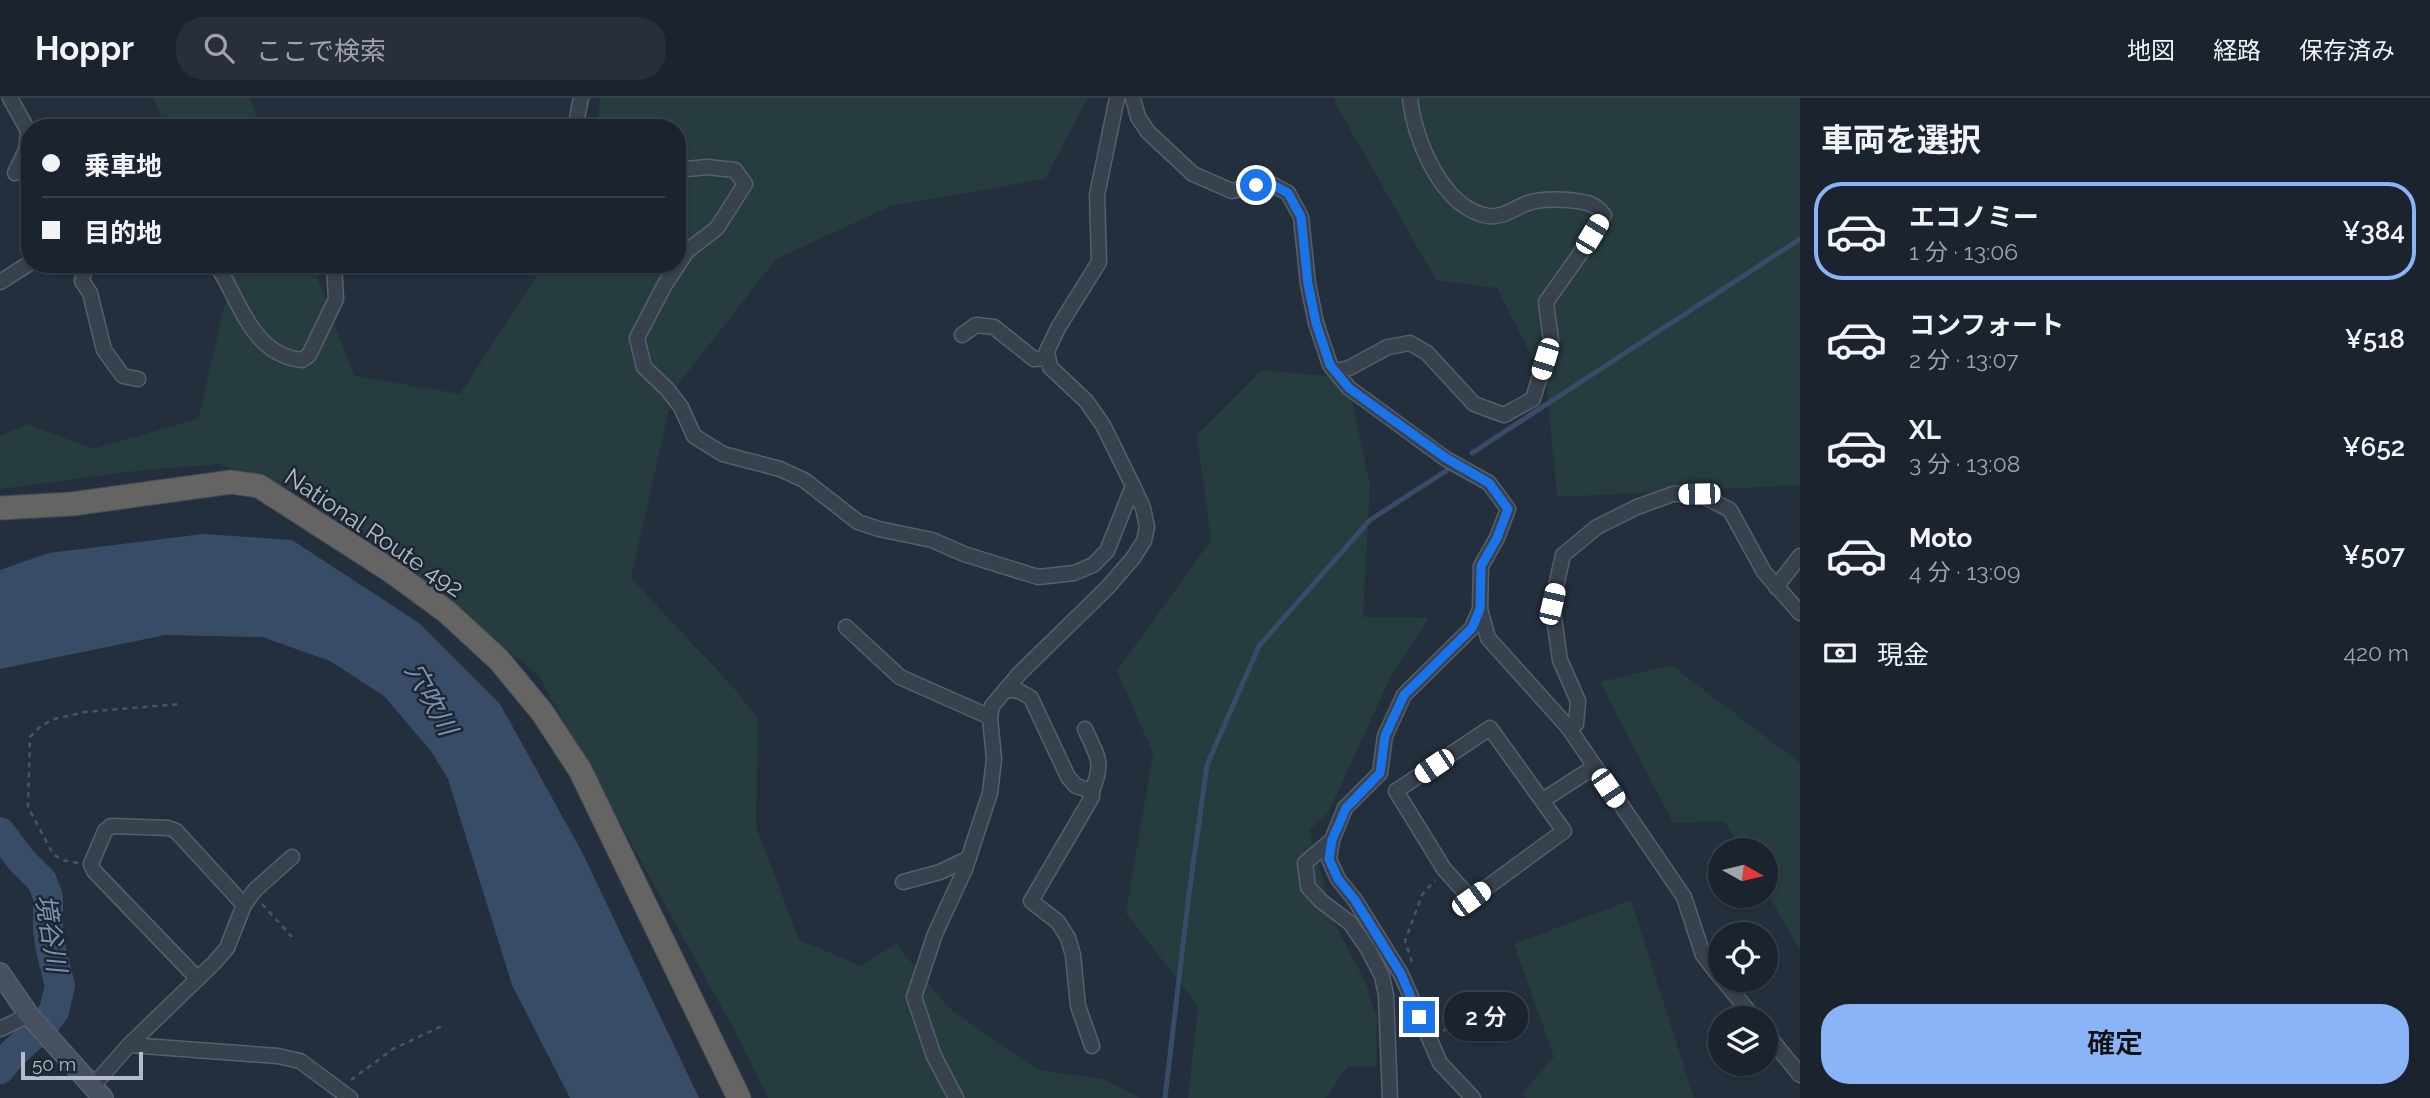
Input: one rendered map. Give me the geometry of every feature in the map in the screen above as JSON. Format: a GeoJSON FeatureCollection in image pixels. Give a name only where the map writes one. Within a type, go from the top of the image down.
{"type":"FeatureCollection","features":[{"type":"Feature","properties":{"kind":"highway","name":"National Route 492"},"geometry":{"type":"LineString","coordinates":[[0,508],[72,504],[230,482],[259,486],[391,571],[447,612],[508,670],[542,712],[580,769],[739,1098]]}},
{"type":"Feature","properties":{"kind":"main road"},"geometry":{"type":"LineString","coordinates":[[0,973],[32,1019],[98,1092]]}},
{"type":"Feature","properties":{"kind":"street"},"geometry":{"type":"LineString","coordinates":[[10,98],[21,119]]}},
{"type":"Feature","properties":{"kind":"street"},"geometry":{"type":"LineString","coordinates":[[577,119],[581,98]]}},
{"type":"Feature","properties":{"kind":"street"},"geometry":{"type":"LineString","coordinates":[[956,1098],[934,1056],[914,997],[935,934],[969,858],[990,793],[994,759],[989,717],[992,706],[1108,587],[1133,558],[1144,541],[1147,527],[1143,508],[1103,425],[1086,401],[1051,367],[1047,351],[1058,328],[1099,262],[1097,195],[1117,98]]}},
{"type":"Feature","properties":{"kind":"street"},"geometry":{"type":"LineString","coordinates":[[1133,98],[1138,117],[1148,132],[1193,174],[1233,191],[1256,185],[1273,185],[1288,193],[1301,217],[1308,284],[1316,323],[1330,365],[1349,388],[1446,458],[1489,483],[1508,509],[1497,538],[1481,566],[1480,609],[1488,638],[1568,727],[1684,897],[1703,955],[1708,962]]}},
{"type":"Feature","properties":{"kind":"street"},"geometry":{"type":"LineString","coordinates":[[1335,371],[1349,368],[1388,347],[1410,342],[1427,353],[1474,404],[1504,415],[1533,399],[1550,340],[1546,302],[1604,215],[1596,206],[1560,200],[1530,203],[1506,214],[1489,216],[1463,206],[1429,165],[1412,114],[1410,98]]}},
{"type":"Feature","properties":{"kind":"street"},"geometry":{"type":"LineString","coordinates":[[15,173],[21,160]]}},
{"type":"Feature","properties":{"kind":"street"},"geometry":{"type":"LineString","coordinates":[[686,169],[707,167],[735,170],[745,184],[716,228],[686,253]]}},
{"type":"Feature","properties":{"kind":"street"},"geometry":{"type":"LineString","coordinates":[[0,282],[21,268]]}},
{"type":"Feature","properties":{"kind":"street"},"geometry":{"type":"LineString","coordinates":[[84,273],[82,281],[90,293],[104,350],[123,376],[138,379]]}},
{"type":"Feature","properties":{"kind":"street"},"geometry":{"type":"LineString","coordinates":[[221,273],[259,339],[274,352],[302,360],[309,355],[335,299],[334,273]]}},
{"type":"Feature","properties":{"kind":"street"},"geometry":{"type":"LineString","coordinates":[[673,273],[637,338],[644,367],[681,407],[694,436],[723,454],[780,469],[804,480],[858,522],[932,540],[974,558],[1038,577],[1074,573],[1093,565],[1107,551],[1133,486]]}},
{"type":"Feature","properties":{"kind":"street"},"geometry":{"type":"LineString","coordinates":[[962,335],[976,325],[994,327],[1034,359],[1048,358]]}},
{"type":"Feature","properties":{"kind":"street"},"geometry":{"type":"LineString","coordinates":[[1568,727],[1576,724],[1578,701],[1560,660],[1552,604],[1563,555],[1597,527],[1637,507],[1673,494],[1699,494],[1730,510],[1764,572],[1800,613]]}},
{"type":"Feature","properties":{"kind":"street"},"geometry":{"type":"LineString","coordinates":[[1776,587],[1800,556]]}},
{"type":"Feature","properties":{"kind":"street"},"geometry":{"type":"LineString","coordinates":[[1473,1098],[1440,1063],[1401,974],[1355,900],[1338,879],[1329,859],[1332,840],[1346,808],[1380,773],[1385,736],[1404,695],[1472,628],[1480,609]]}},
{"type":"Feature","properties":{"kind":"street"},"geometry":{"type":"LineString","coordinates":[[846,627],[900,677],[989,717]]}},
{"type":"Feature","properties":{"kind":"street"},"geometry":{"type":"LineString","coordinates":[[1006,689],[1019,691],[1031,698],[1068,776],[1076,786],[1092,791]]}},
{"type":"Feature","properties":{"kind":"street"},"geometry":{"type":"LineString","coordinates":[[1490,727],[1544,800],[1564,831],[1471,899],[1444,869],[1396,791],[1490,727]]}},
{"type":"Feature","properties":{"kind":"street"},"geometry":{"type":"LineString","coordinates":[[1085,729],[1100,761],[1100,771],[1092,797],[1031,901],[1058,922],[1068,938],[1073,955],[1078,1006],[1092,1046]]}},
{"type":"Feature","properties":{"kind":"street"},"geometry":{"type":"LineString","coordinates":[[1544,800],[1594,767]]}},
{"type":"Feature","properties":{"kind":"street"},"geometry":{"type":"LineString","coordinates":[[198,979],[100,879],[91,864],[105,831],[111,826],[168,828],[176,831],[248,900]]}},
{"type":"Feature","properties":{"kind":"street"},"geometry":{"type":"LineString","coordinates":[[1332,840],[1305,863],[1308,887],[1321,901],[1350,923],[1382,976],[1390,1098]]}},
{"type":"Feature","properties":{"kind":"street"},"geometry":{"type":"LineString","coordinates":[[98,1092],[130,1045],[227,948],[248,900],[292,857]]}},
{"type":"Feature","properties":{"kind":"street"},"geometry":{"type":"LineString","coordinates":[[903,882],[940,872],[969,858]]}},
{"type":"Feature","properties":{"kind":"street"},"geometry":{"type":"LineString","coordinates":[[1732,992],[1744,1006]]}},
{"type":"Feature","properties":{"kind":"street"},"geometry":{"type":"LineString","coordinates":[[0,1029],[32,1019]]}},
{"type":"Feature","properties":{"kind":"street"},"geometry":{"type":"LineString","coordinates":[[130,1045],[278,1056],[300,1061],[347,1095]]}},
{"type":"Feature","properties":{"kind":"street"},"geometry":{"type":"LineString","coordinates":[[1778,1048],[1800,1075]]}},
{"type":"Feature","properties":{"kind":"path"},"geometry":{"type":"LineString","coordinates":[[91,864],[71,863],[53,854],[28,807],[30,737],[41,726],[54,719],[85,712],[180,704]]}},
{"type":"Feature","properties":{"kind":"path"},"geometry":{"type":"LineString","coordinates":[[1414,967],[1405,941],[1422,895],[1444,869]]}},
{"type":"Feature","properties":{"kind":"path"},"geometry":{"type":"LineString","coordinates":[[248,900],[292,937]]}},
{"type":"Feature","properties":{"kind":"path"},"geometry":{"type":"LineString","coordinates":[[1436,1022],[1444,1032],[1472,1016],[1485,991]]}},
{"type":"Feature","properties":{"kind":"path"},"geometry":{"type":"LineString","coordinates":[[347,1095],[357,1074],[393,1049],[444,1025]]}},
{"type":"Feature","properties":{"kind":"green space"},"geometry":{"type":"Polygon","coordinates":[[[154,98],[250,98],[258,119],[162,119],[154,98]]]}},
{"type":"Feature","properties":{"kind":"green space"},"geometry":{"type":"Polygon","coordinates":[[[600,98],[1088,98],[1045,179],[891,206],[776,259],[673,391],[631,578],[731,685],[758,718],[756,827],[799,940],[861,966],[896,944],[950,1009],[1038,1070],[1104,1079],[1140,1098],[768,1098],[736,1033],[538,675],[320,499],[219,464],[135,471],[0,489],[0,436],[27,424],[93,449],[198,419],[226,300],[216,273],[315,273],[354,376],[460,394],[539,273],[686,273],[686,119],[599,119],[600,98]]]}},
{"type":"Feature","properties":{"kind":"green space"},"geometry":{"type":"Polygon","coordinates":[[[1337,98],[1800,98],[1800,485],[1557,497],[1547,387],[1497,288],[1436,280],[1334,101],[1337,98]]]}},
{"type":"Feature","properties":{"kind":"green space"},"geometry":{"type":"Polygon","coordinates":[[[1262,370],[1347,378],[1370,484],[1363,617],[1429,618],[1390,678],[1328,813],[1309,830],[1336,927],[1365,981],[1377,1020],[1376,1066],[1347,1067],[1326,1098],[1188,1098],[1198,1006],[1126,913],[1153,753],[1117,671],[1211,540],[1197,435],[1262,370]]]}},
{"type":"Feature","properties":{"kind":"green space"},"geometry":{"type":"Polygon","coordinates":[[[1671,665],[1800,763],[1800,949],[1776,908],[1778,838],[1735,838],[1724,821],[1673,823],[1600,682],[1671,665]]]}},
{"type":"Feature","properties":{"kind":"green space"},"geometry":{"type":"Polygon","coordinates":[[[1631,900],[1694,1098],[1526,1098],[1522,1093],[1554,1057],[1514,944],[1631,900]]]}},
{"type":"Feature","properties":{"kind":"water","name":"穴吹川"},"geometry":{"type":"Polygon","coordinates":[[[203,534],[292,540],[419,623],[500,704],[582,852],[699,1098],[570,1098],[512,985],[448,779],[431,751],[384,696],[330,661],[262,637],[165,635],[0,669],[0,570],[49,553],[203,534]]]}},
{"type":"Feature","properties":{"kind":"waterway"},"geometry":{"type":"LineString","coordinates":[[1472,453],[1800,239]]}},
{"type":"Feature","properties":{"kind":"waterway"},"geometry":{"type":"LineString","coordinates":[[1165,1098],[1207,765],[1259,646],[1370,520],[1446,471]]}},
{"type":"Feature","properties":{"kind":"waterway","name":"境谷川"},"geometry":{"type":"LineString","coordinates":[[0,832],[22,861],[42,881],[48,897],[48,930],[60,986],[54,1011],[42,1027],[13,1053],[0,1069]]}},
{"type":"Feature","properties":{"kind":"route"},"geometry":{"type":"LineString","coordinates":[[1256,185],[1273,185],[1288,193],[1301,217],[1308,284],[1316,323],[1330,365],[1349,388],[1446,458],[1489,483],[1508,509],[1497,538],[1481,566],[1480,609],[1472,628],[1404,695],[1385,736],[1380,773],[1346,808],[1332,840],[1329,859],[1338,879],[1355,900],[1401,974],[1419,1017]]}}]}
